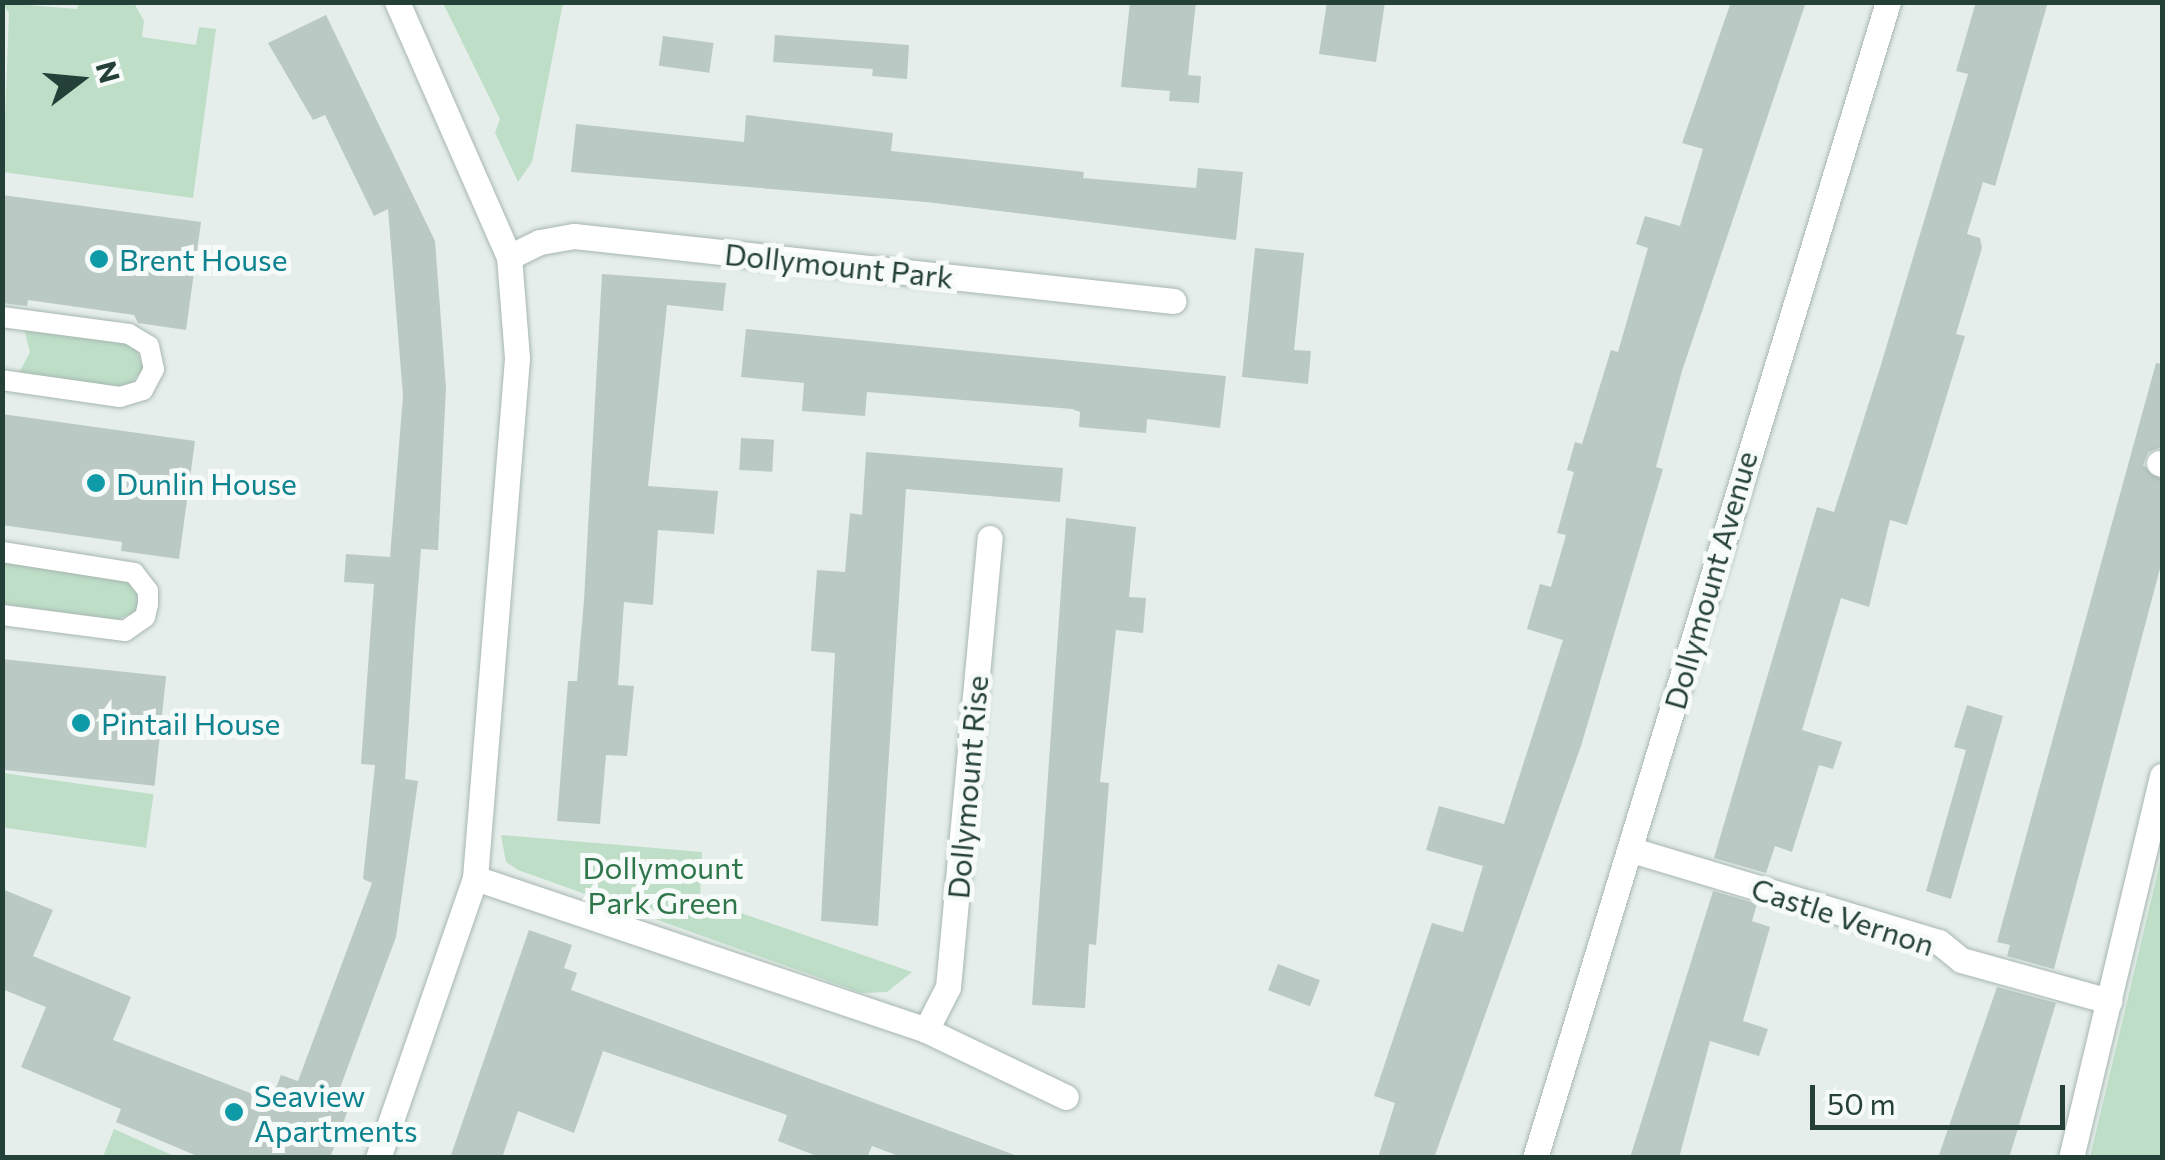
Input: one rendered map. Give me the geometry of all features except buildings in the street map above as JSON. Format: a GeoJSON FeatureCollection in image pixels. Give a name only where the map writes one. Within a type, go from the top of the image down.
{"type":"FeatureCollection","features":[{"type":"Feature","properties":{"kind":"street"},"geometry":{"type":"LineString","coordinates":[[378,1158],[475,878],[517,358],[510,257],[397,2]]}},
{"type":"Feature","properties":{"kind":"street","name":"Dollymount Avenue"},"geometry":{"type":"LineString","coordinates":[[1535,1158],[1888,2]]}},
{"type":"Feature","properties":{"kind":"street","name":"Dollymount Park"},"geometry":{"type":"LineString","coordinates":[[510,257],[540,242],[574,236],[1172,301]]}},
{"type":"Feature","properties":{"kind":"street"},"geometry":{"type":"LineString","coordinates":[[2,317],[129,334],[149,346],[154,369],[143,390],[120,397],[2,380]]}},
{"type":"Feature","properties":{"kind":"street","name":"Dollymount Rise"},"geometry":{"type":"LineString","coordinates":[[926,1030],[948,987],[990,538]]}},
{"type":"Feature","properties":{"kind":"street"},"geometry":{"type":"LineString","coordinates":[[2,552],[134,573],[148,591],[148,604],[145,617],[126,631],[2,616]]}},
{"type":"Feature","properties":{"kind":"street"},"geometry":{"type":"LineString","coordinates":[[2070,1158],[2162,776]]}},
{"type":"Feature","properties":{"kind":"street","name":"Castle Vernon"},"geometry":{"type":"LineString","coordinates":[[1632,850],[1939,942],[1961,960],[2109,1001]]}},
{"type":"Feature","properties":{"kind":"street"},"geometry":{"type":"LineString","coordinates":[[475,878],[926,1030],[1066,1097]]}},
{"type":"Feature","properties":{"kind":"green space"},"geometry":{"type":"Polygon","coordinates":[[[2,3],[77,9],[79,3],[134,3],[144,21],[142,37],[196,45],[199,27],[216,29],[193,198],[3,172],[9,13],[2,3]]]}},
{"type":"Feature","properties":{"kind":"green space"},"geometry":{"type":"Polygon","coordinates":[[[443,3],[563,3],[532,162],[518,182],[495,133],[500,119],[443,3]]]}},
{"type":"Feature","properties":{"kind":"green space"},"geometry":{"type":"Polygon","coordinates":[[[24,329],[134,345],[144,368],[127,388],[18,375],[30,352],[24,329]]]}},
{"type":"Feature","properties":{"kind":"green space"},"geometry":{"type":"Polygon","coordinates":[[[2,562],[125,578],[138,587],[137,611],[117,620],[3,604],[2,562]]]}},
{"type":"Feature","properties":{"kind":"green space"},"geometry":{"type":"Polygon","coordinates":[[[3,773],[154,794],[146,848],[2,827],[3,773]]]}},
{"type":"Feature","properties":{"kind":"green space","name":"Dollymount Park Green"},"geometry":{"type":"Polygon","coordinates":[[[501,835],[702,852],[700,899],[912,972],[887,992],[862,993],[518,870],[506,862],[501,835]]]}},
{"type":"Feature","properties":{"kind":"green space"},"geometry":{"type":"Polygon","coordinates":[[[2162,854],[2162,1157],[2090,1157],[2126,1006],[2162,854]]]}},
{"type":"Feature","properties":{"kind":"green space"},"geometry":{"type":"Polygon","coordinates":[[[114,1129],[176,1157],[103,1157],[114,1129]]]}},
{"type":"Feature","properties":{"kind":"place","name":"Brent House"},"geometry":{"type":"Point","coordinates":[99,259]}},
{"type":"Feature","properties":{"kind":"place","name":"Dunlin House"},"geometry":{"type":"Point","coordinates":[96,483]}},
{"type":"Feature","properties":{"kind":"place","name":"Pintail House"},"geometry":{"type":"Point","coordinates":[81,723]}},
{"type":"Feature","properties":{"kind":"place","name":"Seaview Apartments"},"geometry":{"type":"Point","coordinates":[234,1112]}}]}
